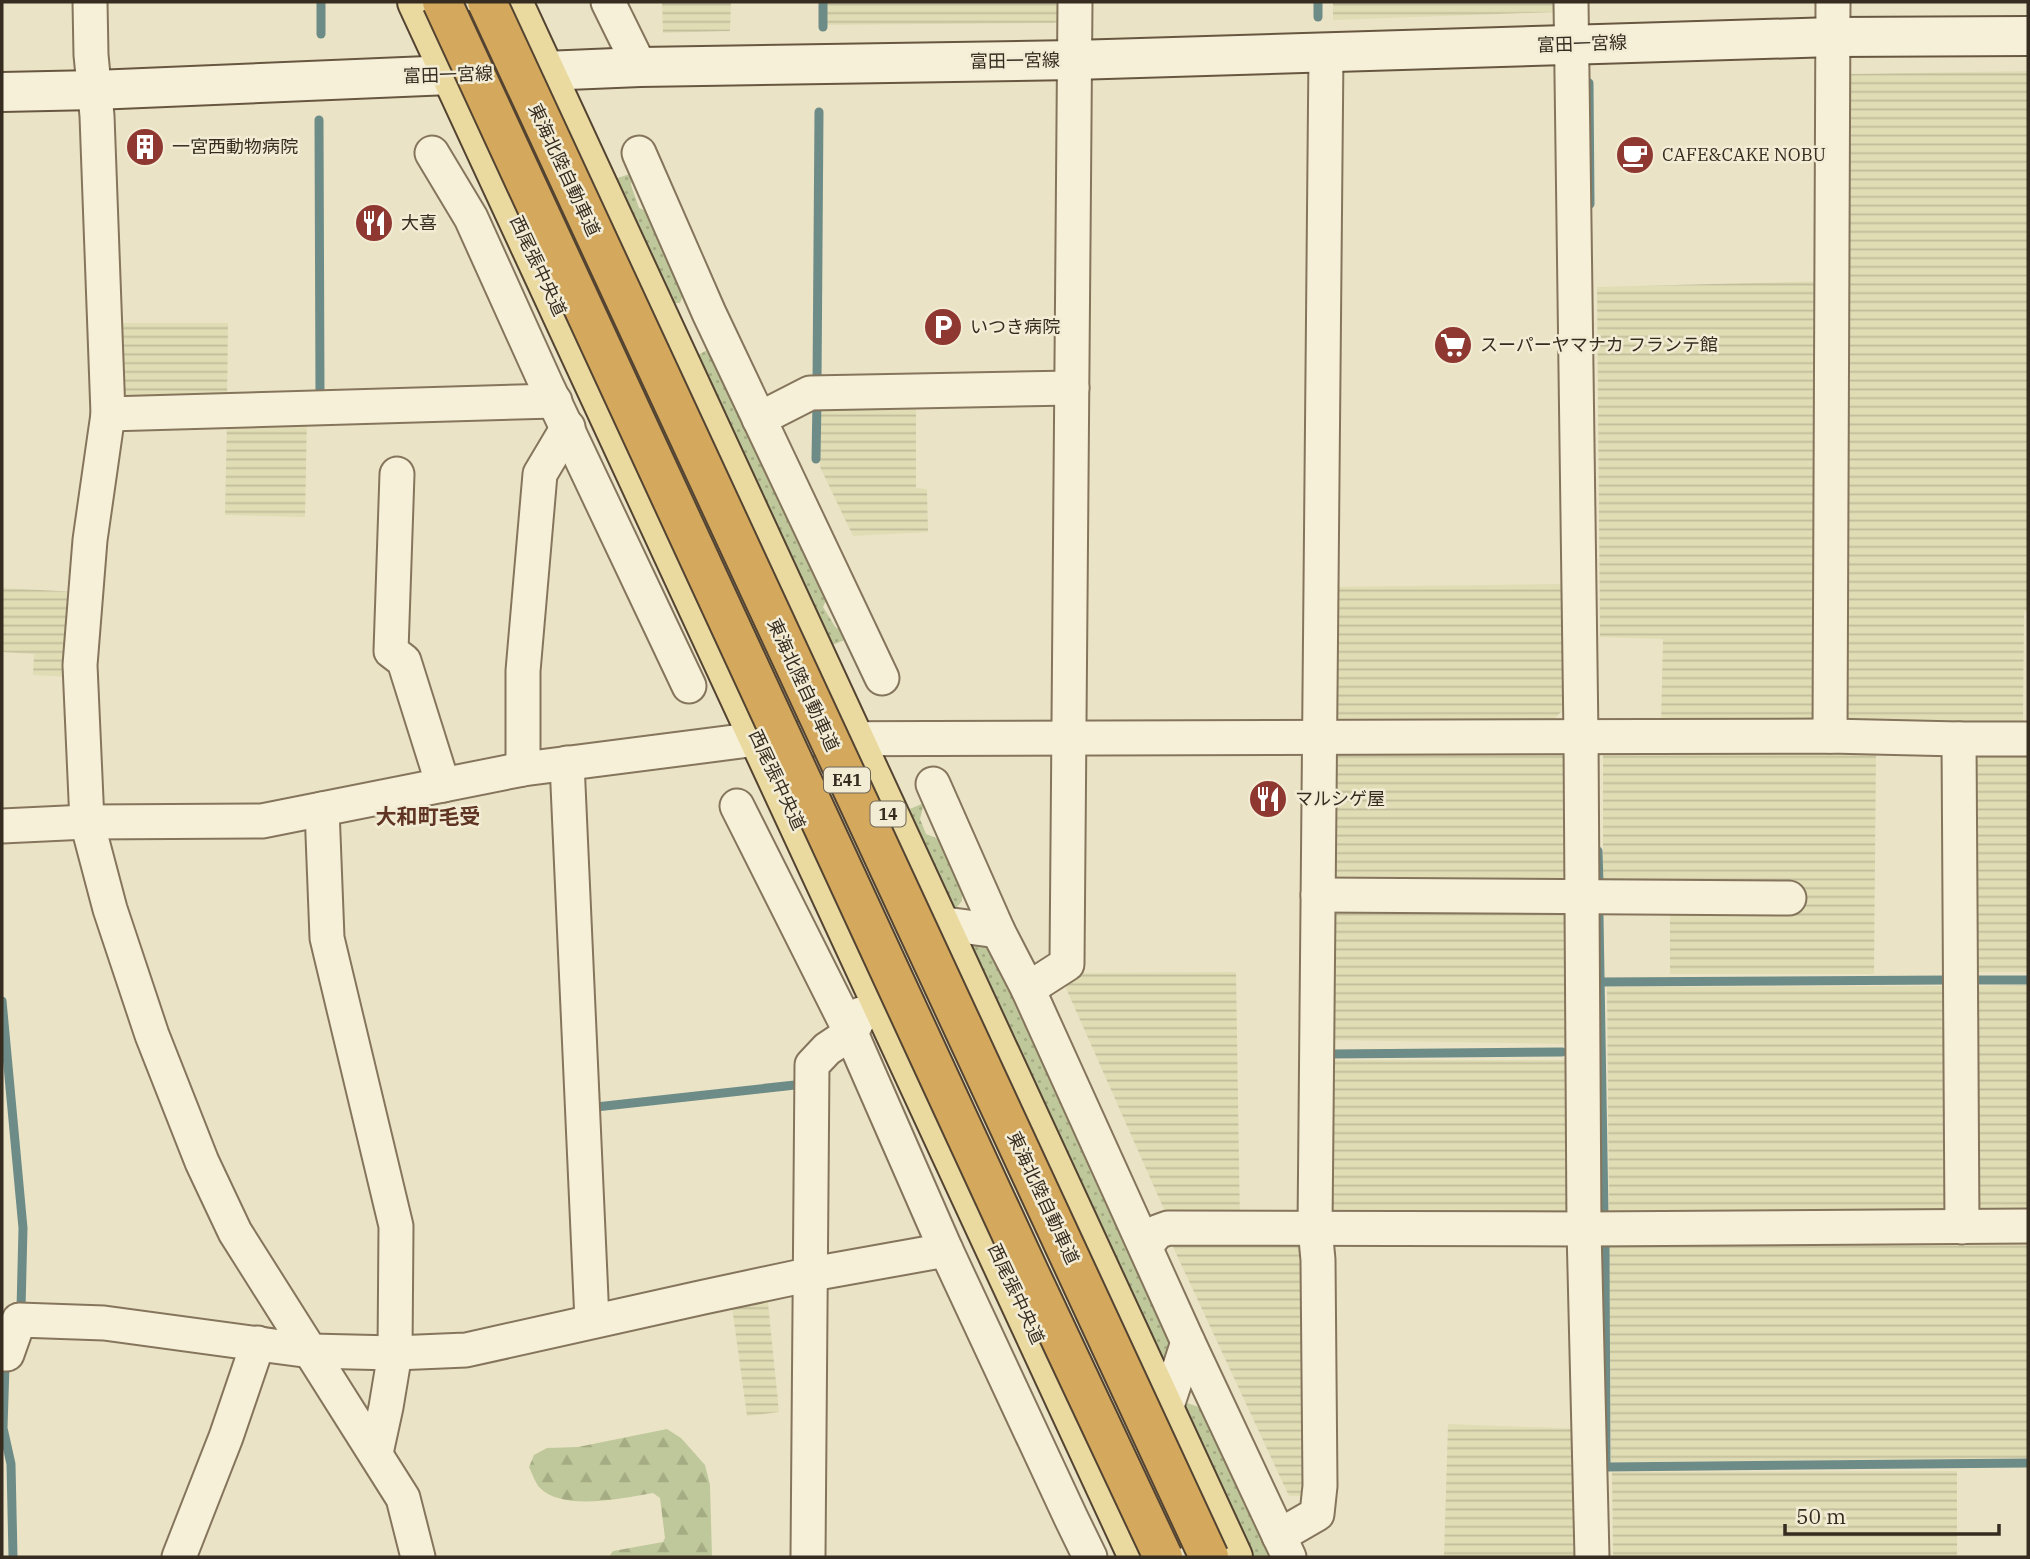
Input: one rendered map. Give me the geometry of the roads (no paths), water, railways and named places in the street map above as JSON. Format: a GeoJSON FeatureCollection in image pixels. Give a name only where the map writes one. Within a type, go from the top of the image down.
{"type":"FeatureCollection","features":[{"type":"Feature","properties":{"kind":"highway","name":"E41"},"geometry":{"type":"LineString","coordinates":[[442,2],[1163,1557]]}},
{"type":"Feature","properties":{"kind":"highway","name":"東海北陸自動車道"},"geometry":{"type":"LineString","coordinates":[[487,2],[1209,1557]]}},
{"type":"Feature","properties":{"kind":"main road","name":"西尾張中央道"},"geometry":{"type":"LineString","coordinates":[[417,2],[1134,1548]]}},
{"type":"Feature","properties":{"kind":"main road","name":"14"},"geometry":{"type":"LineString","coordinates":[[513,2],[1233,1557]]}},
{"type":"Feature","properties":{"kind":"main road","name":"富田一宮線"},"geometry":{"type":"LineString","coordinates":[[2,92],[640,67],[1074,60],[1570,44],[1833,19],[2028,36]]}},
{"type":"Feature","properties":{"kind":"street"},"geometry":{"type":"LineString","coordinates":[[90,2],[108,414],[90,540],[80,665],[88,822],[110,909],[139,998],[202,1162],[235,1232],[403,1498],[418,1557]]}},
{"type":"Feature","properties":{"kind":"street"},"geometry":{"type":"LineString","coordinates":[[608,2],[640,67]]}},
{"type":"Feature","properties":{"kind":"street"},"geometry":{"type":"LineString","coordinates":[[1028,989],[1067,964],[1075,2]]}},
{"type":"Feature","properties":{"kind":"street"},"geometry":{"type":"LineString","coordinates":[[1570,2],[1581,737],[1584,1229],[1592,1557]]}},
{"type":"Feature","properties":{"kind":"street"},"geometry":{"type":"LineString","coordinates":[[1830,736],[1833,19]]}},
{"type":"Feature","properties":{"kind":"street"},"geometry":{"type":"LineString","coordinates":[[933,785],[998,931],[1028,989],[1284,1546],[1317,1514],[1320,1486],[1318,1273],[1315,1228],[1326,52]]}},
{"type":"Feature","properties":{"kind":"street"},"geometry":{"type":"LineString","coordinates":[[432,153],[471,218],[689,686]]}},
{"type":"Feature","properties":{"kind":"street"},"geometry":{"type":"LineString","coordinates":[[639,153],[709,313],[882,678]]}},
{"type":"Feature","properties":{"kind":"street"},"geometry":{"type":"LineString","coordinates":[[666,330],[709,313]]}},
{"type":"Feature","properties":{"kind":"street"},"geometry":{"type":"LineString","coordinates":[[523,769],[523,671],[540,474],[556,404],[587,371]]}},
{"type":"Feature","properties":{"kind":"street"},"geometry":{"type":"LineString","coordinates":[[759,419],[810,393],[1072,388]]}},
{"type":"Feature","properties":{"kind":"street"},"geometry":{"type":"LineString","coordinates":[[108,414],[556,404]]}},
{"type":"Feature","properties":{"kind":"street"},"geometry":{"type":"LineString","coordinates":[[397,474],[391,651],[404,662],[443,785]]}},
{"type":"Feature","properties":{"kind":"street"},"geometry":{"type":"LineString","coordinates":[[2,826],[88,822],[262,821],[523,769],[757,739],[1830,736],[2028,739]]}},
{"type":"Feature","properties":{"kind":"street"},"geometry":{"type":"LineString","coordinates":[[1959,739],[1962,1227]]}},
{"type":"Feature","properties":{"kind":"street"},"geometry":{"type":"LineString","coordinates":[[567,763],[592,1321]]}},
{"type":"Feature","properties":{"kind":"street"},"geometry":{"type":"LineString","coordinates":[[737,806],[851,1033],[946,1250],[1090,1557]]}},
{"type":"Feature","properties":{"kind":"street"},"geometry":{"type":"LineString","coordinates":[[322,809],[327,938],[396,1226],[395,1353],[376,1452]]}},
{"type":"Feature","properties":{"kind":"street"},"geometry":{"type":"LineString","coordinates":[[1318,894],[1789,898]]}},
{"type":"Feature","properties":{"kind":"street"},"geometry":{"type":"LineString","coordinates":[[938,923],[998,931]]}},
{"type":"Feature","properties":{"kind":"street"},"geometry":{"type":"LineString","coordinates":[[808,1557],[812,1065],[827,1049],[851,1033],[874,990]]}},
{"type":"Feature","properties":{"kind":"street"},"geometry":{"type":"LineString","coordinates":[[1146,1246],[1157,1232],[1168,1228],[2028,1226]]}},
{"type":"Feature","properties":{"kind":"street"},"geometry":{"type":"LineString","coordinates":[[2,1354],[7,1354],[19,1320],[104,1323],[311,1351],[395,1353],[466,1350],[812,1274],[946,1250]]}},
{"type":"Feature","properties":{"kind":"street"},"geometry":{"type":"LineString","coordinates":[[1165,1412],[1188,1342]]}},
{"type":"Feature","properties":{"kind":"street"},"geometry":{"type":"LineString","coordinates":[[179,1557],[226,1437],[257,1343]]}},
{"type":"Feature","properties":{"kind":"street"},"geometry":{"type":"LineString","coordinates":[[1070,1518],[1134,1548]]}},
{"type":"Feature","properties":{"kind":"waterway"},"geometry":{"type":"LineString","coordinates":[[321,2],[321,34]]}},
{"type":"Feature","properties":{"kind":"waterway"},"geometry":{"type":"LineString","coordinates":[[823,2],[823,27]]}},
{"type":"Feature","properties":{"kind":"waterway"},"geometry":{"type":"LineString","coordinates":[[1318,2],[1318,17]]}},
{"type":"Feature","properties":{"kind":"waterway"},"geometry":{"type":"LineString","coordinates":[[1589,83],[1590,204]]}},
{"type":"Feature","properties":{"kind":"waterway"},"geometry":{"type":"LineString","coordinates":[[817,382],[819,112]]}},
{"type":"Feature","properties":{"kind":"waterway"},"geometry":{"type":"LineString","coordinates":[[319,120],[320,398]]}},
{"type":"Feature","properties":{"kind":"waterway"},"geometry":{"type":"LineString","coordinates":[[816,459],[817,400]]}},
{"type":"Feature","properties":{"kind":"waterway"},"geometry":{"type":"LineString","coordinates":[[1598,851],[1599,884]]}},
{"type":"Feature","properties":{"kind":"waterway"},"geometry":{"type":"LineString","coordinates":[[1599,916],[1604,1214]]}},
{"type":"Feature","properties":{"kind":"waterway"},"geometry":{"type":"LineString","coordinates":[[1969,977],[1969,980],[2028,980]]}},
{"type":"Feature","properties":{"kind":"waterway"},"geometry":{"type":"LineString","coordinates":[[1601,982],[1948,980]]}},
{"type":"Feature","properties":{"kind":"waterway"},"geometry":{"type":"LineString","coordinates":[[2,1001],[23,1228],[21,1309]]}},
{"type":"Feature","properties":{"kind":"waterway"},"geometry":{"type":"LineString","coordinates":[[1332,1054],[1562,1052]]}},
{"type":"Feature","properties":{"kind":"waterway"},"geometry":{"type":"LineString","coordinates":[[596,1107],[795,1085]]}},
{"type":"Feature","properties":{"kind":"waterway"},"geometry":{"type":"LineString","coordinates":[[1605,1247],[1606,1463]]}},
{"type":"Feature","properties":{"kind":"waterway"},"geometry":{"type":"LineString","coordinates":[[5,1365],[3,1428],[11,1464],[13,1557]]}},
{"type":"Feature","properties":{"kind":"waterway"},"geometry":{"type":"LineString","coordinates":[[1606,1467],[2028,1463]]}},
{"type":"Feature","properties":{"kind":"place","name":"一宮西動物病院"},"geometry":{"type":"Point","coordinates":[145,147]}},
{"type":"Feature","properties":{"kind":"place","name":"CAFE&CAKE NOBU"},"geometry":{"type":"Point","coordinates":[1635,155]}},
{"type":"Feature","properties":{"kind":"place","name":"大喜"},"geometry":{"type":"Point","coordinates":[374,223]}},
{"type":"Feature","properties":{"kind":"place","name":"いつき病院"},"geometry":{"type":"Point","coordinates":[943,327]}},
{"type":"Feature","properties":{"kind":"place","name":"スーパーヤマナカ フランテ館"},"geometry":{"type":"Point","coordinates":[1453,345]}},
{"type":"Feature","properties":{"kind":"place","name":"マルシゲ屋"},"geometry":{"type":"Point","coordinates":[1268,799]}},
{"type":"Feature","properties":{"kind":"district","name":"大和町毛受"},"geometry":{"type":"Point","coordinates":[428,817]}}]}
